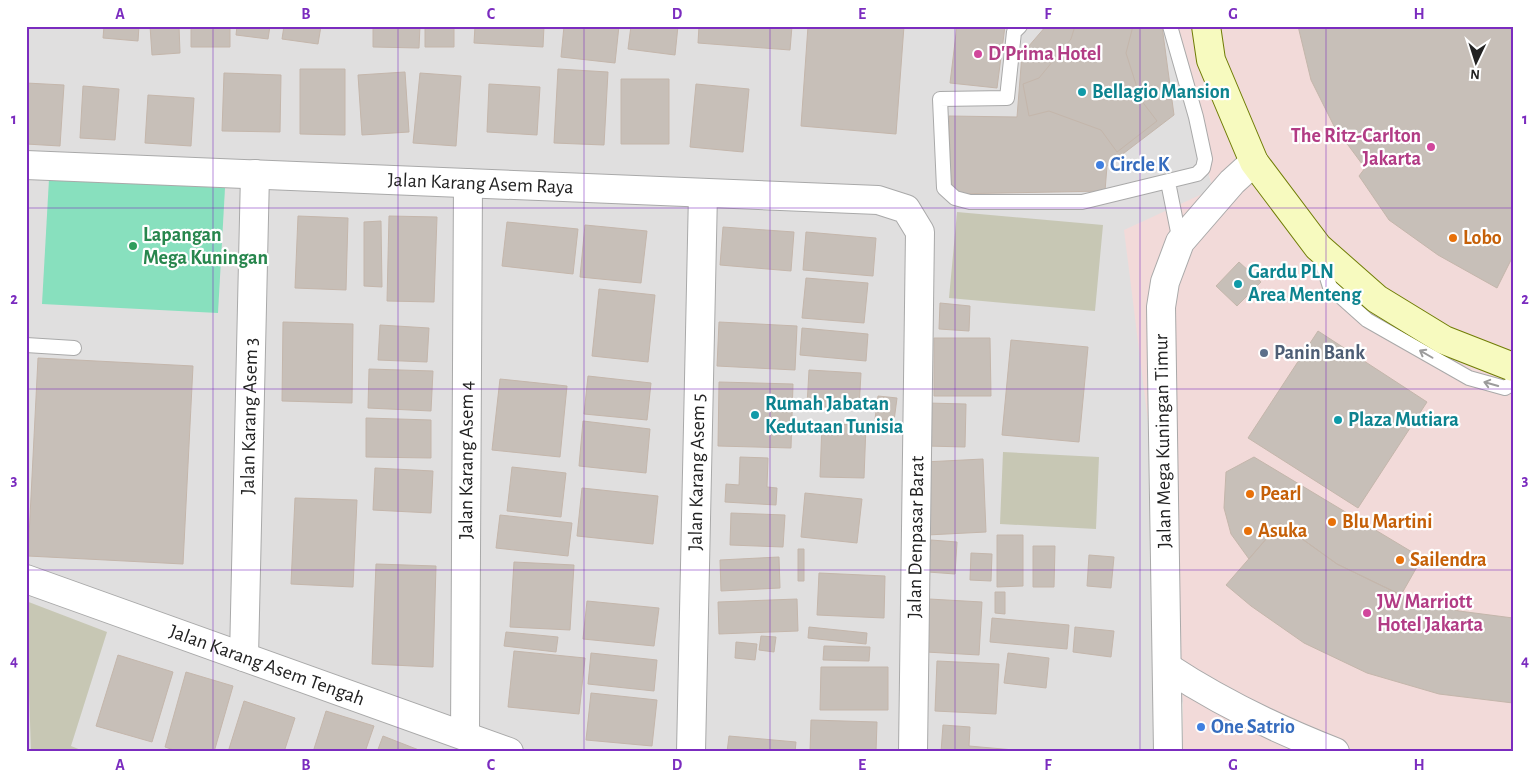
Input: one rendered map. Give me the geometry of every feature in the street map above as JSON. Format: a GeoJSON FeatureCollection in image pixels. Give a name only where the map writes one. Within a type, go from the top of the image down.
{"type":"FeatureCollection","features":[{"type":"Feature","properties":{"kind":"main road"},"geometry":{"type":"LineString","coordinates":[[1206,26],[1211,60],[1254,162],[1318,247],[1377,299],[1444,340],[1513,367]]}},
{"type":"Feature","properties":{"kind":"street","name":"Jalan Mega Kuningan Timur"},"geometry":{"type":"LineString","coordinates":[[1168,752],[1161,307],[1166,282],[1180,242],[1232,182],[1254,162]]}},
{"type":"Feature","properties":{"kind":"street","name":"Jalan Karang Asem Raya"},"geometry":{"type":"LineString","coordinates":[[26,165],[878,200],[906,209],[920,232]]}},
{"type":"Feature","properties":{"kind":"street","name":"Jalan Karang Asem 3"},"geometry":{"type":"LineString","coordinates":[[244,657],[255,174]]}},
{"type":"Feature","properties":{"kind":"street","name":"Jalan Karang Asem 4"},"geometry":{"type":"LineString","coordinates":[[466,736],[468,183]]}},
{"type":"Feature","properties":{"kind":"street","name":"Jalan Karang Asem 5"},"geometry":{"type":"LineString","coordinates":[[691,752],[703,193]]}},
{"type":"Feature","properties":{"kind":"street","name":"Jalan Denpasar Barat"},"geometry":{"type":"LineString","coordinates":[[913,752],[920,232]]}},
{"type":"Feature","properties":{"kind":"street","name":"Jalan Karang Asem Tengah"},"geometry":{"type":"LineString","coordinates":[[26,579],[509,752]]}},
{"type":"Feature","properties":{"kind":"street"},"geometry":{"type":"LineString","coordinates":[[1167,667],[1235,708],[1289,734],[1335,752]]}},
{"type":"Feature","properties":{"kind":"lane"},"geometry":{"type":"LineString","coordinates":[[1020,26],[1014,32],[1007,98],[940,99],[944,188],[954,198],[970,202],[1082,202],[1197,174],[1202,168],[1205,159],[1196,117],[1170,26]]}},
{"type":"Feature","properties":{"kind":"lane"},"geometry":{"type":"LineString","coordinates":[[1168,182],[1180,242]]}},
{"type":"Feature","properties":{"kind":"lane"},"geometry":{"type":"LineString","coordinates":[[1318,247],[1330,287],[1367,320],[1469,378],[1505,388],[1513,383]]}},
{"type":"Feature","properties":{"kind":"lane"},"geometry":{"type":"LineString","coordinates":[[26,345],[74,348]]}},
{"type":"Feature","properties":{"kind":"shaded area"},"geometry":{"type":"Polygon","coordinates":[[[26,26],[1165,26],[1213,189],[1183,701],[1167,752],[26,752],[26,26]]]}},
{"type":"Feature","properties":{"kind":"shaded area"},"geometry":{"type":"Polygon","coordinates":[[[1165,26],[1513,26],[1513,752],[1183,752],[1183,701],[1124,230],[1213,189],[1165,26]]]}},
{"type":"Feature","properties":{"kind":"shaded area"},"geometry":{"type":"Polygon","coordinates":[[[957,212],[1103,225],[1095,311],[949,298],[957,212]]]}},
{"type":"Feature","properties":{"kind":"shaded area"},"geometry":{"type":"Polygon","coordinates":[[[1003,452],[1099,457],[1096,529],[1000,524],[1003,452]]]}},
{"type":"Feature","properties":{"kind":"shaded area"},"geometry":{"type":"Polygon","coordinates":[[[26,601],[107,632],[71,746],[86,752],[31,752],[26,601]]]}},
{"type":"Feature","properties":{"kind":"green space","name":"Lapangan Mega Kuningan"},"geometry":{"type":"Polygon","coordinates":[[[49,179],[225,188],[218,313],[42,304],[49,179]]]}},
{"type":"Feature","properties":{"kind":"building"},"geometry":{"type":"Polygon","coordinates":[[[104,26],[139,26],[138,41],[103,38],[104,26]]]}},
{"type":"Feature","properties":{"kind":"building"},"geometry":{"type":"Polygon","coordinates":[[[150,26],[179,26],[180,53],[152,55],[150,26]]]}},
{"type":"Feature","properties":{"kind":"building"},"geometry":{"type":"Polygon","coordinates":[[[191,26],[230,26],[230,47],[191,47],[191,26]]]}},
{"type":"Feature","properties":{"kind":"building"},"geometry":{"type":"Polygon","coordinates":[[[237,26],[270,26],[268,39],[236,35],[237,26]]]}},
{"type":"Feature","properties":{"kind":"building"},"geometry":{"type":"Polygon","coordinates":[[[284,26],[321,26],[318,44],[282,39],[284,26]]]}},
{"type":"Feature","properties":{"kind":"building"},"geometry":{"type":"Polygon","coordinates":[[[373,26],[420,26],[419,48],[373,47],[373,26]]]}},
{"type":"Feature","properties":{"kind":"building"},"geometry":{"type":"Polygon","coordinates":[[[425,26],[454,26],[454,47],[425,47],[425,26]]]}},
{"type":"Feature","properties":{"kind":"building"},"geometry":{"type":"Polygon","coordinates":[[[475,26],[544,26],[543,47],[474,43],[475,26]]]}},
{"type":"Feature","properties":{"kind":"building"},"geometry":{"type":"Polygon","coordinates":[[[564,26],[619,26],[615,63],[561,57],[564,26]]]}},
{"type":"Feature","properties":{"kind":"building"},"geometry":{"type":"Polygon","coordinates":[[[631,26],[678,26],[675,55],[628,49],[631,26]]]}},
{"type":"Feature","properties":{"kind":"building"},"geometry":{"type":"Polygon","coordinates":[[[699,26],[792,26],[790,50],[698,43],[699,26]]]}},
{"type":"Feature","properties":{"kind":"building"},"geometry":{"type":"Polygon","coordinates":[[[808,26],[904,26],[896,134],[801,126],[808,26]]]}},
{"type":"Feature","properties":{"kind":"building","name":"D'Prima Hotel"},"geometry":{"type":"Polygon","coordinates":[[[957,26],[1005,26],[997,88],[950,83],[957,26]]]}},
{"type":"Feature","properties":{"kind":"building"},"geometry":{"type":"Polygon","coordinates":[[[1046,26],[1162,26],[1174,115],[1107,166],[1105,191],[951,194],[949,116],[1017,117],[1022,54],[1046,26]]]}},
{"type":"Feature","properties":{"kind":"building","name":"Bellagio Mansion"},"geometry":{"type":"Polygon","coordinates":[[[1075,26],[1133,26],[1126,53],[1141,100],[1157,121],[1117,152],[1101,130],[1049,111],[1029,116],[1023,84],[1039,78],[1071,39],[1075,26]]]}},
{"type":"Feature","properties":{"kind":"building","name":"The Ritz-Carlton Jakarta"},"geometry":{"type":"Polygon","coordinates":[[[1298,26],[1513,26],[1513,256],[1497,288],[1438,255],[1389,220],[1359,176],[1365,168],[1334,126],[1311,80],[1298,26]]]}},
{"type":"Feature","properties":{"kind":"building"},"geometry":{"type":"Polygon","coordinates":[[[300,69],[345,69],[345,135],[300,134],[300,69]]]}},
{"type":"Feature","properties":{"kind":"building"},"geometry":{"type":"Polygon","coordinates":[[[558,69],[608,72],[604,145],[554,143],[558,69]]]}},
{"type":"Feature","properties":{"kind":"building"},"geometry":{"type":"Polygon","coordinates":[[[405,72],[409,132],[362,135],[358,75],[405,72]]]}},
{"type":"Feature","properties":{"kind":"building"},"geometry":{"type":"Polygon","coordinates":[[[224,73],[281,75],[280,132],[222,131],[224,73]]]}},
{"type":"Feature","properties":{"kind":"building"},"geometry":{"type":"Polygon","coordinates":[[[420,73],[461,76],[456,146],[413,143],[420,73]]]}},
{"type":"Feature","properties":{"kind":"building"},"geometry":{"type":"Polygon","coordinates":[[[621,79],[669,79],[669,144],[621,144],[621,79]]]}},
{"type":"Feature","properties":{"kind":"building"},"geometry":{"type":"Polygon","coordinates":[[[26,83],[64,85],[60,146],[26,144],[26,83]]]}},
{"type":"Feature","properties":{"kind":"building"},"geometry":{"type":"Polygon","coordinates":[[[489,84],[540,87],[537,135],[487,132],[489,84]]]}},
{"type":"Feature","properties":{"kind":"building"},"geometry":{"type":"Polygon","coordinates":[[[696,84],[749,89],[743,152],[690,147],[696,84]]]}},
{"type":"Feature","properties":{"kind":"building"},"geometry":{"type":"Polygon","coordinates":[[[83,86],[119,89],[115,140],[80,138],[83,86]]]}},
{"type":"Feature","properties":{"kind":"building"},"geometry":{"type":"Polygon","coordinates":[[[148,95],[194,98],[191,146],[145,143],[148,95]]]}},
{"type":"Feature","properties":{"kind":"building"},"geometry":{"type":"Polygon","coordinates":[[[298,216],[348,218],[346,290],[295,288],[298,216]]]}},
{"type":"Feature","properties":{"kind":"building"},"geometry":{"type":"Polygon","coordinates":[[[389,216],[437,217],[434,302],[387,301],[389,216]]]}},
{"type":"Feature","properties":{"kind":"building"},"geometry":{"type":"Polygon","coordinates":[[[381,221],[382,287],[364,286],[364,222],[381,221]]]}},
{"type":"Feature","properties":{"kind":"building"},"geometry":{"type":"Polygon","coordinates":[[[507,222],[578,229],[573,274],[502,266],[507,222]]]}},
{"type":"Feature","properties":{"kind":"building"},"geometry":{"type":"Polygon","coordinates":[[[585,225],[647,231],[641,283],[580,277],[585,225]]]}},
{"type":"Feature","properties":{"kind":"building"},"geometry":{"type":"Polygon","coordinates":[[[723,227],[794,232],[791,271],[720,265],[723,227]]]}},
{"type":"Feature","properties":{"kind":"building"},"geometry":{"type":"Polygon","coordinates":[[[806,232],[876,238],[873,276],[803,270],[806,232]]]}},
{"type":"Feature","properties":{"kind":"building","name":"Gardu PLN Area Menteng"},"geometry":{"type":"Polygon","coordinates":[[[1239,262],[1261,282],[1237,306],[1216,286],[1239,262]]]}},
{"type":"Feature","properties":{"kind":"building"},"geometry":{"type":"Polygon","coordinates":[[[806,278],[868,283],[864,323],[802,318],[806,278]]]}},
{"type":"Feature","properties":{"kind":"building"},"geometry":{"type":"Polygon","coordinates":[[[599,289],[655,295],[648,362],[592,356],[599,289]]]}},
{"type":"Feature","properties":{"kind":"building"},"geometry":{"type":"Polygon","coordinates":[[[940,303],[970,306],[969,331],[939,329],[940,303]]]}},
{"type":"Feature","properties":{"kind":"building"},"geometry":{"type":"Polygon","coordinates":[[[283,322],[353,324],[352,403],[282,401],[283,322]]]}},
{"type":"Feature","properties":{"kind":"building"},"geometry":{"type":"Polygon","coordinates":[[[719,322],[797,326],[795,370],[717,366],[719,322]]]}},
{"type":"Feature","properties":{"kind":"building"},"geometry":{"type":"Polygon","coordinates":[[[380,325],[429,328],[427,362],[378,360],[380,325]]]}},
{"type":"Feature","properties":{"kind":"building"},"geometry":{"type":"Polygon","coordinates":[[[802,328],[868,334],[866,361],[800,355],[802,328]]]}},
{"type":"Feature","properties":{"kind":"building","name":"Plaza Mutiara"},"geometry":{"type":"Polygon","coordinates":[[[1318,331],[1427,402],[1358,508],[1248,438],[1318,331]]]}},
{"type":"Feature","properties":{"kind":"building"},"geometry":{"type":"Polygon","coordinates":[[[934,338],[990,338],[991,396],[934,396],[934,338]]]}},
{"type":"Feature","properties":{"kind":"building"},"geometry":{"type":"Polygon","coordinates":[[[1011,340],[1088,347],[1079,442],[1002,435],[1011,340]]]}},
{"type":"Feature","properties":{"kind":"building"},"geometry":{"type":"Polygon","coordinates":[[[38,358],[193,366],[183,564],[28,556],[38,358]]]}},
{"type":"Feature","properties":{"kind":"building"},"geometry":{"type":"Polygon","coordinates":[[[369,369],[433,371],[431,411],[368,408],[369,369]]]}},
{"type":"Feature","properties":{"kind":"building"},"geometry":{"type":"Polygon","coordinates":[[[809,370],[861,373],[859,409],[807,406],[809,370]]]}},
{"type":"Feature","properties":{"kind":"building"},"geometry":{"type":"Polygon","coordinates":[[[588,376],[651,383],[647,420],[584,414],[588,376]]]}},
{"type":"Feature","properties":{"kind":"building"},"geometry":{"type":"Polygon","coordinates":[[[500,379],[567,386],[560,457],[492,450],[500,379]]]}},
{"type":"Feature","properties":{"kind":"building","name":"Rumah Jabatan Kedutaan Tunisia"},"geometry":{"type":"Polygon","coordinates":[[[719,382],[793,384],[791,448],[718,446],[719,382]]]}},
{"type":"Feature","properties":{"kind":"building"},"geometry":{"type":"Polygon","coordinates":[[[878,396],[897,398],[894,421],[875,419],[878,396]]]}},
{"type":"Feature","properties":{"kind":"building"},"geometry":{"type":"Polygon","coordinates":[[[927,403],[966,404],[965,447],[927,446],[927,403]]]}},
{"type":"Feature","properties":{"kind":"building"},"geometry":{"type":"Polygon","coordinates":[[[366,418],[431,420],[431,458],[366,457],[366,418]]]}},
{"type":"Feature","properties":{"kind":"building"},"geometry":{"type":"Polygon","coordinates":[[[583,421],[650,429],[646,473],[579,466],[583,421]]]}},
{"type":"Feature","properties":{"kind":"building"},"geometry":{"type":"Polygon","coordinates":[[[822,424],[866,425],[864,478],[820,477],[822,424]]]}},
{"type":"Feature","properties":{"kind":"building"},"geometry":{"type":"Polygon","coordinates":[[[740,457],[768,458],[767,487],[777,488],[776,505],[725,502],[726,484],[739,485],[740,457]]]}},
{"type":"Feature","properties":{"kind":"building"},"geometry":{"type":"Polygon","coordinates":[[[1254,457],[1422,558],[1401,595],[1337,564],[1280,523],[1249,559],[1231,534],[1224,508],[1226,472],[1254,457]]]}},
{"type":"Feature","properties":{"kind":"building"},"geometry":{"type":"Polygon","coordinates":[[[983,459],[986,532],[927,535],[924,462],[983,459]]]}},
{"type":"Feature","properties":{"kind":"building"},"geometry":{"type":"Polygon","coordinates":[[[512,467],[566,473],[561,517],[507,511],[512,467]]]}},
{"type":"Feature","properties":{"kind":"building"},"geometry":{"type":"Polygon","coordinates":[[[375,468],[433,471],[431,513],[373,510],[375,468]]]}},
{"type":"Feature","properties":{"kind":"building"},"geometry":{"type":"Polygon","coordinates":[[[582,488],[658,496],[653,544],[577,536],[582,488]]]}},
{"type":"Feature","properties":{"kind":"building"},"geometry":{"type":"Polygon","coordinates":[[[805,493],[862,499],[857,543],[801,537],[805,493]]]}},
{"type":"Feature","properties":{"kind":"building"},"geometry":{"type":"Polygon","coordinates":[[[295,498],[357,500],[353,587],[291,584],[295,498]]]}},
{"type":"Feature","properties":{"kind":"building"},"geometry":{"type":"Polygon","coordinates":[[[731,513],[785,515],[783,547],[730,545],[731,513]]]}},
{"type":"Feature","properties":{"kind":"building"},"geometry":{"type":"Polygon","coordinates":[[[500,515],[572,523],[568,556],[496,548],[500,515]]]}},
{"type":"Feature","properties":{"kind":"building","name":"JW Marriott Hotel Jakarta"},"geometry":{"type":"Polygon","coordinates":[[[1280,523],[1337,564],[1401,595],[1459,611],[1513,618],[1513,703],[1439,694],[1367,673],[1304,643],[1251,606],[1226,585],[1280,523]]]}},
{"type":"Feature","properties":{"kind":"building"},"geometry":{"type":"Polygon","coordinates":[[[997,535],[1023,535],[1023,586],[997,587],[997,535]]]}},
{"type":"Feature","properties":{"kind":"building"},"geometry":{"type":"Polygon","coordinates":[[[931,540],[957,542],[955,574],[928,572],[931,540]]]}},
{"type":"Feature","properties":{"kind":"building"},"geometry":{"type":"Polygon","coordinates":[[[1033,546],[1055,546],[1054,587],[1033,587],[1033,546]]]}},
{"type":"Feature","properties":{"kind":"building"},"geometry":{"type":"Polygon","coordinates":[[[798,549],[804,549],[804,581],[798,581],[798,549]]]}},
{"type":"Feature","properties":{"kind":"building"},"geometry":{"type":"Polygon","coordinates":[[[971,553],[992,554],[991,581],[970,580],[971,553]]]}},
{"type":"Feature","properties":{"kind":"building"},"geometry":{"type":"Polygon","coordinates":[[[1089,555],[1114,557],[1111,588],[1087,586],[1089,555]]]}},
{"type":"Feature","properties":{"kind":"building"},"geometry":{"type":"Polygon","coordinates":[[[779,557],[780,588],[721,591],[720,560],[779,557]]]}},
{"type":"Feature","properties":{"kind":"building"},"geometry":{"type":"Polygon","coordinates":[[[514,562],[574,565],[570,630],[510,627],[514,562]]]}},
{"type":"Feature","properties":{"kind":"building"},"geometry":{"type":"Polygon","coordinates":[[[376,564],[436,566],[433,667],[372,664],[376,564]]]}},
{"type":"Feature","properties":{"kind":"building"},"geometry":{"type":"Polygon","coordinates":[[[819,573],[885,576],[884,618],[817,615],[819,573]]]}},
{"type":"Feature","properties":{"kind":"building"},"geometry":{"type":"Polygon","coordinates":[[[995,592],[1005,592],[1005,614],[995,613],[995,592]]]}},
{"type":"Feature","properties":{"kind":"building"},"geometry":{"type":"Polygon","coordinates":[[[797,599],[798,631],[719,634],[718,602],[797,599]]]}},
{"type":"Feature","properties":{"kind":"building"},"geometry":{"type":"Polygon","coordinates":[[[929,599],[982,602],[979,655],[926,652],[929,599]]]}},
{"type":"Feature","properties":{"kind":"building"},"geometry":{"type":"Polygon","coordinates":[[[587,601],[659,608],[654,646],[583,639],[587,601]]]}},
{"type":"Feature","properties":{"kind":"building"},"geometry":{"type":"Polygon","coordinates":[[[992,618],[1069,625],[1067,649],[990,642],[992,618]]]}},
{"type":"Feature","properties":{"kind":"building"},"geometry":{"type":"Polygon","coordinates":[[[809,627],[867,633],[866,644],[808,638],[809,627]]]}},
{"type":"Feature","properties":{"kind":"building"},"geometry":{"type":"Polygon","coordinates":[[[1075,627],[1114,631],[1111,657],[1073,652],[1075,627]]]}},
{"type":"Feature","properties":{"kind":"building"},"geometry":{"type":"Polygon","coordinates":[[[506,632],[558,637],[556,652],[504,646],[506,632]]]}},
{"type":"Feature","properties":{"kind":"building"},"geometry":{"type":"Polygon","coordinates":[[[761,636],[776,637],[774,652],[759,650],[761,636]]]}},
{"type":"Feature","properties":{"kind":"building"},"geometry":{"type":"Polygon","coordinates":[[[736,642],[757,644],[755,660],[735,658],[736,642]]]}},
{"type":"Feature","properties":{"kind":"building"},"geometry":{"type":"Polygon","coordinates":[[[824,646],[870,647],[869,661],[823,660],[824,646]]]}},
{"type":"Feature","properties":{"kind":"building"},"geometry":{"type":"Polygon","coordinates":[[[514,651],[585,658],[579,714],[508,707],[514,651]]]}},
{"type":"Feature","properties":{"kind":"building"},"geometry":{"type":"Polygon","coordinates":[[[591,653],[657,660],[654,691],[588,684],[591,653]]]}},
{"type":"Feature","properties":{"kind":"building"},"geometry":{"type":"Polygon","coordinates":[[[1008,653],[1049,658],[1046,688],[1004,683],[1008,653]]]}},
{"type":"Feature","properties":{"kind":"building"},"geometry":{"type":"Polygon","coordinates":[[[118,655],[173,672],[152,742],[96,726],[118,655]]]}},
{"type":"Feature","properties":{"kind":"building"},"geometry":{"type":"Polygon","coordinates":[[[937,661],[999,664],[996,714],[935,711],[937,661]]]}},
{"type":"Feature","properties":{"kind":"building"},"geometry":{"type":"Polygon","coordinates":[[[821,667],[888,667],[888,710],[820,710],[821,667]]]}},
{"type":"Feature","properties":{"kind":"building"},"geometry":{"type":"Polygon","coordinates":[[[186,672],[233,686],[214,752],[180,752],[165,747],[186,672]]]}},
{"type":"Feature","properties":{"kind":"building"},"geometry":{"type":"Polygon","coordinates":[[[591,693],[657,700],[652,746],[586,740],[591,693]]]}},
{"type":"Feature","properties":{"kind":"building"},"geometry":{"type":"Polygon","coordinates":[[[244,701],[295,718],[284,752],[228,752],[244,701]]]}},
{"type":"Feature","properties":{"kind":"building"},"geometry":{"type":"Polygon","coordinates":[[[326,711],[374,726],[365,752],[313,752],[326,711]]]}},
{"type":"Feature","properties":{"kind":"building"},"geometry":{"type":"Polygon","coordinates":[[[811,720],[877,722],[876,752],[810,752],[811,720]]]}},
{"type":"Feature","properties":{"kind":"building"},"geometry":{"type":"Polygon","coordinates":[[[943,725],[970,727],[969,746],[1014,750],[1014,752],[941,752],[943,725]]]}},
{"type":"Feature","properties":{"kind":"building"},"geometry":{"type":"Polygon","coordinates":[[[383,736],[424,752],[377,752],[383,736]]]}},
{"type":"Feature","properties":{"kind":"building"},"geometry":{"type":"Polygon","coordinates":[[[729,736],[796,742],[795,752],[727,752],[729,736]]]}},
{"type":"Feature","properties":{"kind":"place","name":"D'Prima Hotel"},"geometry":{"type":"Point","coordinates":[978,54]}},
{"type":"Feature","properties":{"kind":"place","name":"Bellagio Mansion"},"geometry":{"type":"Point","coordinates":[1082,92]}},
{"type":"Feature","properties":{"kind":"place","name":"The Ritz-Carlton Jakarta"},"geometry":{"type":"Point","coordinates":[1431,147]}},
{"type":"Feature","properties":{"kind":"place","name":"Circle K"},"geometry":{"type":"Point","coordinates":[1100,165]}},
{"type":"Feature","properties":{"kind":"place","name":"Lobo"},"geometry":{"type":"Point","coordinates":[1453,238]}},
{"type":"Feature","properties":{"kind":"place","name":"Lapangan Mega Kuningan"},"geometry":{"type":"Point","coordinates":[133,246]}},
{"type":"Feature","properties":{"kind":"place","name":"Gardu PLN Area Menteng"},"geometry":{"type":"Point","coordinates":[1238,284]}},
{"type":"Feature","properties":{"kind":"place","name":"Panin Bank"},"geometry":{"type":"Point","coordinates":[1264,353]}},
{"type":"Feature","properties":{"kind":"place","name":"Rumah Jabatan Kedutaan Tunisia"},"geometry":{"type":"Point","coordinates":[755,415]}},
{"type":"Feature","properties":{"kind":"place","name":"Plaza Mutiara"},"geometry":{"type":"Point","coordinates":[1338,420]}},
{"type":"Feature","properties":{"kind":"place","name":"Pearl"},"geometry":{"type":"Point","coordinates":[1250,494]}},
{"type":"Feature","properties":{"kind":"place","name":"Blu Martini"},"geometry":{"type":"Point","coordinates":[1332,522]}},
{"type":"Feature","properties":{"kind":"place","name":"Asuka"},"geometry":{"type":"Point","coordinates":[1248,531]}},
{"type":"Feature","properties":{"kind":"place","name":"Sailendra"},"geometry":{"type":"Point","coordinates":[1400,560]}},
{"type":"Feature","properties":{"kind":"place","name":"JW Marriott Hotel Jakarta"},"geometry":{"type":"Point","coordinates":[1367,613]}},
{"type":"Feature","properties":{"kind":"place","name":"One Satrio"},"geometry":{"type":"Point","coordinates":[1201,727]}}]}
